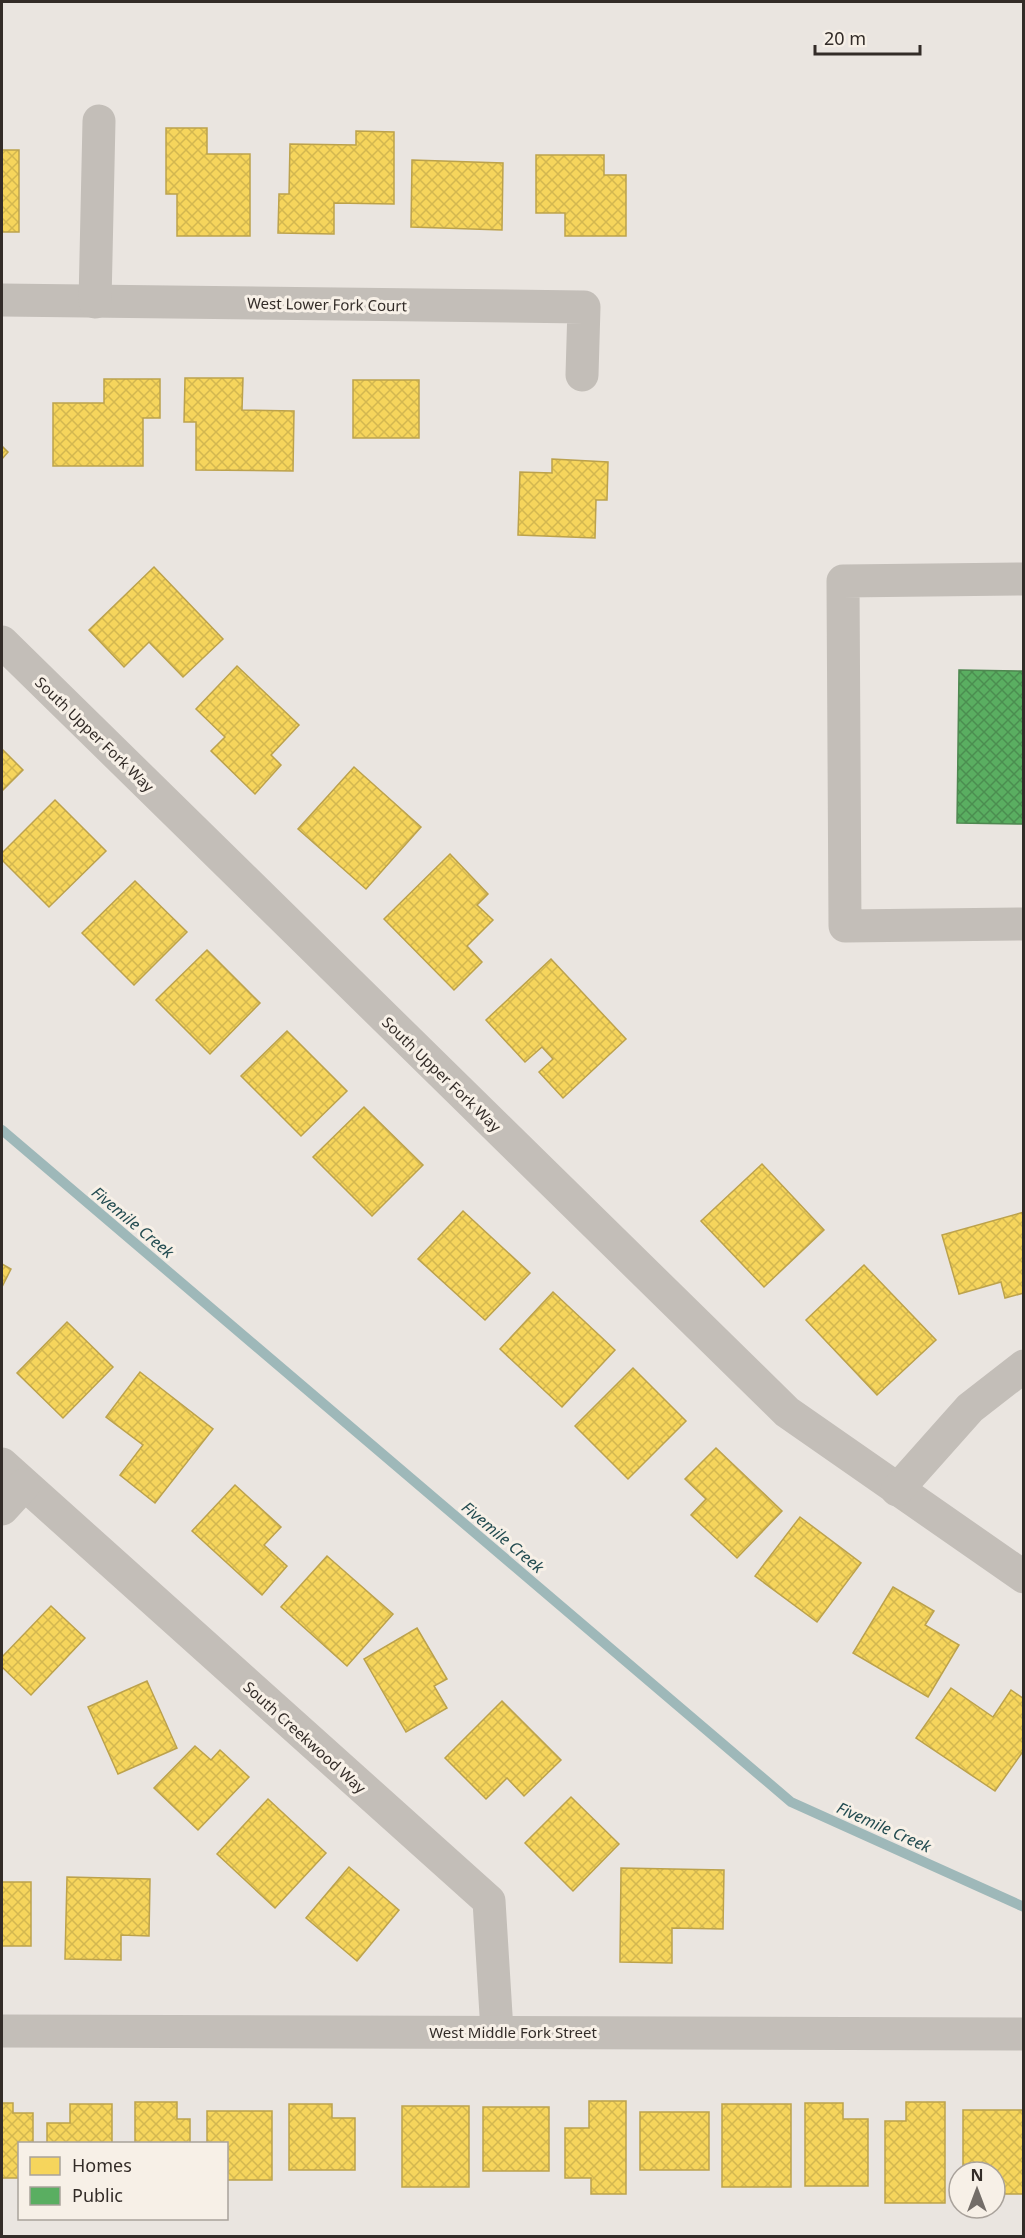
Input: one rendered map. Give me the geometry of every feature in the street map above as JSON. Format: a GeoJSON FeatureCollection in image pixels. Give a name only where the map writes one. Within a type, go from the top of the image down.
{"type":"FeatureCollection","features":[{"type":"Feature","properties":{"kind":"street"},"geometry":{"type":"LineString","coordinates":[[95,302],[99,121]]}},
{"type":"Feature","properties":{"kind":"street","name":"West Lower Fork Court"},"geometry":{"type":"LineString","coordinates":[[2,300],[584,307],[582,375]]}},
{"type":"Feature","properties":{"kind":"street"},"geometry":{"type":"LineString","coordinates":[[1023,579],[843,581],[845,926],[1023,924]]}},
{"type":"Feature","properties":{"kind":"street","name":"South Upper Fork Way"},"geometry":{"type":"LineString","coordinates":[[2,642],[786,1412],[1023,1577]]}},
{"type":"Feature","properties":{"kind":"street"},"geometry":{"type":"LineString","coordinates":[[897,1490],[970,1408],[1023,1366]]}},
{"type":"Feature","properties":{"kind":"street","name":"South Creekwood Way"},"geometry":{"type":"LineString","coordinates":[[2,1509],[13,1475],[489,1900],[497,2031]]}},
{"type":"Feature","properties":{"kind":"street","name":"West Middle Fork Street"},"geometry":{"type":"LineString","coordinates":[[2,2031],[1023,2034]]}},
{"type":"Feature","properties":{"kind":"building: Homes"},"geometry":{"type":"Polygon","coordinates":[[[166,128],[207,128],[207,154],[250,154],[250,236],[177,236],[177,194],[166,194],[166,128]]]}},
{"type":"Feature","properties":{"kind":"building: Homes"},"geometry":{"type":"Polygon","coordinates":[[[356,131],[394,132],[394,204],[334,203],[334,234],[278,233],[279,194],[289,194],[290,144],[356,145],[356,131]]]}},
{"type":"Feature","properties":{"kind":"building: Homes"},"geometry":{"type":"Polygon","coordinates":[[[2,150],[19,150],[19,232],[2,232],[2,150]]]}},
{"type":"Feature","properties":{"kind":"building: Homes"},"geometry":{"type":"Polygon","coordinates":[[[536,155],[604,155],[604,175],[626,175],[626,236],[565,236],[565,213],[536,213],[536,155]]]}},
{"type":"Feature","properties":{"kind":"building: Homes"},"geometry":{"type":"Polygon","coordinates":[[[412,160],[503,163],[502,230],[411,227],[412,160]]]}},
{"type":"Feature","properties":{"kind":"building: Homes"},"geometry":{"type":"Polygon","coordinates":[[[185,378],[243,378],[242,410],[294,411],[293,471],[196,470],[196,422],[184,422],[185,378]]]}},
{"type":"Feature","properties":{"kind":"building: Homes"},"geometry":{"type":"Polygon","coordinates":[[[104,379],[160,379],[160,418],[143,418],[143,466],[53,466],[53,403],[104,403],[104,379]]]}},
{"type":"Feature","properties":{"kind":"building: Homes"},"geometry":{"type":"Polygon","coordinates":[[[353,380],[419,380],[419,438],[353,438],[353,380]]]}},
{"type":"Feature","properties":{"kind":"building: Homes"},"geometry":{"type":"Polygon","coordinates":[[[2,446],[8,452],[2,459],[2,446]]]}},
{"type":"Feature","properties":{"kind":"building: Homes"},"geometry":{"type":"Polygon","coordinates":[[[552,459],[608,462],[607,500],[596,500],[595,538],[518,535],[520,472],[552,473],[552,459]]]}},
{"type":"Feature","properties":{"kind":"building: Homes"},"geometry":{"type":"Polygon","coordinates":[[[154,567],[223,639],[183,677],[149,642],[124,667],[89,630],[154,567]]]}},
{"type":"Feature","properties":{"kind":"building: Homes"},"geometry":{"type":"Polygon","coordinates":[[[237,666],[299,725],[271,755],[281,765],[255,794],[211,751],[225,737],[196,709],[237,666]]]}},
{"type":"Feature","properties":{"kind":"building: Homes"},"geometry":{"type":"Polygon","coordinates":[[[2,749],[23,770],[2,791],[2,749]]]}},
{"type":"Feature","properties":{"kind":"building: Homes"},"geometry":{"type":"Polygon","coordinates":[[[354,767],[421,827],[366,889],[298,829],[354,767]]]}},
{"type":"Feature","properties":{"kind":"building: Homes"},"geometry":{"type":"Polygon","coordinates":[[[55,800],[106,851],[49,907],[2,860],[2,853],[55,800]]]}},
{"type":"Feature","properties":{"kind":"building: Homes"},"geometry":{"type":"Polygon","coordinates":[[[450,854],[488,894],[477,905],[493,920],[467,946],[482,962],[454,990],[384,919],[450,854]]]}},
{"type":"Feature","properties":{"kind":"building: Homes"},"geometry":{"type":"Polygon","coordinates":[[[135,881],[187,932],[134,985],[82,933],[135,881]]]}},
{"type":"Feature","properties":{"kind":"building: Homes"},"geometry":{"type":"Polygon","coordinates":[[[207,950],[260,1003],[210,1054],[156,1000],[207,950]]]}},
{"type":"Feature","properties":{"kind":"building: Homes"},"geometry":{"type":"Polygon","coordinates":[[[551,959],[626,1039],[563,1098],[539,1072],[553,1059],[542,1047],[525,1062],[486,1020],[551,959]]]}},
{"type":"Feature","properties":{"kind":"building: Homes"},"geometry":{"type":"Polygon","coordinates":[[[287,1031],[347,1091],[301,1136],[241,1076],[287,1031]]]}},
{"type":"Feature","properties":{"kind":"building: Homes"},"geometry":{"type":"Polygon","coordinates":[[[364,1107],[423,1165],[372,1216],[313,1157],[364,1107]]]}},
{"type":"Feature","properties":{"kind":"building: Homes"},"geometry":{"type":"Polygon","coordinates":[[[762,1164],[824,1230],[764,1287],[701,1221],[762,1164]]]}},
{"type":"Feature","properties":{"kind":"building: Homes"},"geometry":{"type":"Polygon","coordinates":[[[463,1211],[530,1273],[485,1320],[418,1259],[463,1211]]]}},
{"type":"Feature","properties":{"kind":"building: Homes"},"geometry":{"type":"Polygon","coordinates":[[[1024,1212],[1024,1293],[1005,1298],[1001,1282],[959,1294],[942,1235],[1024,1212]]]}},
{"type":"Feature","properties":{"kind":"building: Homes"},"geometry":{"type":"Polygon","coordinates":[[[2,1264],[11,1269],[2,1287],[2,1264]]]}},
{"type":"Feature","properties":{"kind":"building: Homes"},"geometry":{"type":"Polygon","coordinates":[[[864,1265],[936,1340],[877,1395],[806,1320],[864,1265]]]}},
{"type":"Feature","properties":{"kind":"building: Homes"},"geometry":{"type":"Polygon","coordinates":[[[553,1292],[615,1350],[562,1407],[500,1349],[553,1292]]]}},
{"type":"Feature","properties":{"kind":"building: Homes"},"geometry":{"type":"Polygon","coordinates":[[[67,1322],[113,1367],[63,1418],[17,1373],[67,1322]]]}},
{"type":"Feature","properties":{"kind":"building: Homes"},"geometry":{"type":"Polygon","coordinates":[[[633,1368],[686,1421],[628,1479],[575,1426],[633,1368]]]}},
{"type":"Feature","properties":{"kind":"building: Homes"},"geometry":{"type":"Polygon","coordinates":[[[140,1372],[213,1429],[155,1503],[120,1475],[143,1445],[106,1417],[140,1372]]]}},
{"type":"Feature","properties":{"kind":"building: Homes"},"geometry":{"type":"Polygon","coordinates":[[[716,1448],[782,1511],[737,1558],[691,1515],[706,1499],[685,1479],[716,1448]]]}},
{"type":"Feature","properties":{"kind":"building: Homes"},"geometry":{"type":"Polygon","coordinates":[[[235,1485],[281,1527],[264,1545],[287,1566],[262,1595],[192,1531],[235,1485]]]}},
{"type":"Feature","properties":{"kind":"building: Homes"},"geometry":{"type":"Polygon","coordinates":[[[800,1517],[861,1563],[817,1622],[755,1576],[800,1517]]]}},
{"type":"Feature","properties":{"kind":"building: Homes"},"geometry":{"type":"Polygon","coordinates":[[[327,1556],[393,1614],[347,1666],[281,1607],[327,1556]]]}},
{"type":"Feature","properties":{"kind":"building: Homes"},"geometry":{"type":"Polygon","coordinates":[[[893,1587],[934,1611],[925,1625],[959,1645],[928,1697],[853,1653],[893,1587]]]}},
{"type":"Feature","properties":{"kind":"building: Homes"},"geometry":{"type":"Polygon","coordinates":[[[51,1606],[85,1638],[31,1695],[2,1667],[2,1657],[51,1606]]]}},
{"type":"Feature","properties":{"kind":"building: Homes"},"geometry":{"type":"Polygon","coordinates":[[[417,1628],[447,1679],[434,1686],[447,1708],[406,1732],[364,1659],[417,1628]]]}},
{"type":"Feature","properties":{"kind":"building: Homes"},"geometry":{"type":"Polygon","coordinates":[[[147,1681],[177,1748],[118,1774],[88,1707],[147,1681]]]}},
{"type":"Feature","properties":{"kind":"building: Homes"},"geometry":{"type":"Polygon","coordinates":[[[951,1688],[993,1717],[1011,1690],[1024,1699],[1024,1750],[995,1791],[916,1738],[951,1688]]]}},
{"type":"Feature","properties":{"kind":"building: Homes"},"geometry":{"type":"Polygon","coordinates":[[[502,1701],[561,1760],[524,1796],[507,1778],[486,1799],[445,1758],[502,1701]]]}},
{"type":"Feature","properties":{"kind":"building: Homes"},"geometry":{"type":"Polygon","coordinates":[[[195,1746],[211,1760],[220,1750],[249,1777],[198,1830],[154,1788],[195,1746]]]}},
{"type":"Feature","properties":{"kind":"building: Homes"},"geometry":{"type":"Polygon","coordinates":[[[571,1797],[619,1844],[573,1891],[525,1843],[571,1797]]]}},
{"type":"Feature","properties":{"kind":"building: Homes"},"geometry":{"type":"Polygon","coordinates":[[[268,1799],[326,1853],[275,1908],[217,1854],[268,1799]]]}},
{"type":"Feature","properties":{"kind":"building: Homes"},"geometry":{"type":"Polygon","coordinates":[[[349,1867],[399,1910],[357,1961],[306,1918],[349,1867]]]}},
{"type":"Feature","properties":{"kind":"building: Homes"},"geometry":{"type":"Polygon","coordinates":[[[621,1868],[724,1870],[723,1929],[672,1928],[672,1963],[620,1962],[621,1868]]]}},
{"type":"Feature","properties":{"kind":"building: Homes"},"geometry":{"type":"Polygon","coordinates":[[[67,1877],[150,1879],[149,1936],[121,1935],[121,1960],[65,1959],[67,1877]]]}},
{"type":"Feature","properties":{"kind":"building: Homes"},"geometry":{"type":"Polygon","coordinates":[[[2,1882],[31,1882],[31,1946],[2,1946],[2,1882]]]}},
{"type":"Feature","properties":{"kind":"building: Homes"},"geometry":{"type":"Polygon","coordinates":[[[589,2101],[626,2101],[626,2194],[591,2194],[591,2178],[565,2178],[565,2128],[589,2128],[589,2101]]]}},
{"type":"Feature","properties":{"kind":"building: Homes"},"geometry":{"type":"Polygon","coordinates":[[[135,2102],[177,2102],[177,2119],[190,2119],[190,2142],[135,2142],[135,2102]]]}},
{"type":"Feature","properties":{"kind":"building: Homes"},"geometry":{"type":"Polygon","coordinates":[[[906,2102],[945,2102],[945,2203],[885,2203],[885,2121],[906,2121],[906,2102]]]}},
{"type":"Feature","properties":{"kind":"building: Homes"},"geometry":{"type":"Polygon","coordinates":[[[2,2103],[13,2103],[13,2113],[33,2113],[33,2142],[18,2142],[18,2178],[2,2178],[2,2103]]]}},
{"type":"Feature","properties":{"kind":"building: Homes"},"geometry":{"type":"Polygon","coordinates":[[[805,2103],[843,2103],[843,2119],[868,2119],[868,2186],[805,2186],[805,2103]]]}},
{"type":"Feature","properties":{"kind":"building: Homes"},"geometry":{"type":"Polygon","coordinates":[[[70,2104],[112,2104],[112,2142],[47,2142],[47,2123],[70,2123],[70,2104]]]}},
{"type":"Feature","properties":{"kind":"building: Homes"},"geometry":{"type":"Polygon","coordinates":[[[289,2104],[332,2104],[332,2118],[355,2118],[355,2170],[289,2170],[289,2104]]]}},
{"type":"Feature","properties":{"kind":"building: Homes"},"geometry":{"type":"Polygon","coordinates":[[[722,2104],[791,2104],[791,2187],[722,2187],[722,2104]]]}},
{"type":"Feature","properties":{"kind":"building: Homes"},"geometry":{"type":"Polygon","coordinates":[[[402,2106],[469,2106],[469,2187],[402,2187],[402,2106]]]}},
{"type":"Feature","properties":{"kind":"building: Homes"},"geometry":{"type":"Polygon","coordinates":[[[483,2107],[549,2107],[549,2171],[483,2171],[483,2107]]]}},
{"type":"Feature","properties":{"kind":"building: Homes"},"geometry":{"type":"Polygon","coordinates":[[[963,2110],[1024,2110],[1024,2194],[1007,2194],[1007,2160],[963,2160],[963,2110]]]}},
{"type":"Feature","properties":{"kind":"building: Homes"},"geometry":{"type":"Polygon","coordinates":[[[207,2111],[272,2111],[272,2180],[228,2180],[228,2142],[207,2142],[207,2111]]]}},
{"type":"Feature","properties":{"kind":"building: Homes"},"geometry":{"type":"Polygon","coordinates":[[[640,2112],[709,2112],[709,2170],[640,2170],[640,2112]]]}},
{"type":"Feature","properties":{"kind":"building: Public"},"geometry":{"type":"Polygon","coordinates":[[[959,670],[1024,671],[1024,824],[957,823],[959,670]]]}},
{"type":"Feature","properties":{"kind":"waterway","name":"Fivemile Creek"},"geometry":{"type":"LineString","coordinates":[[2,1130],[791,1802],[1024,1907]]}}]}
